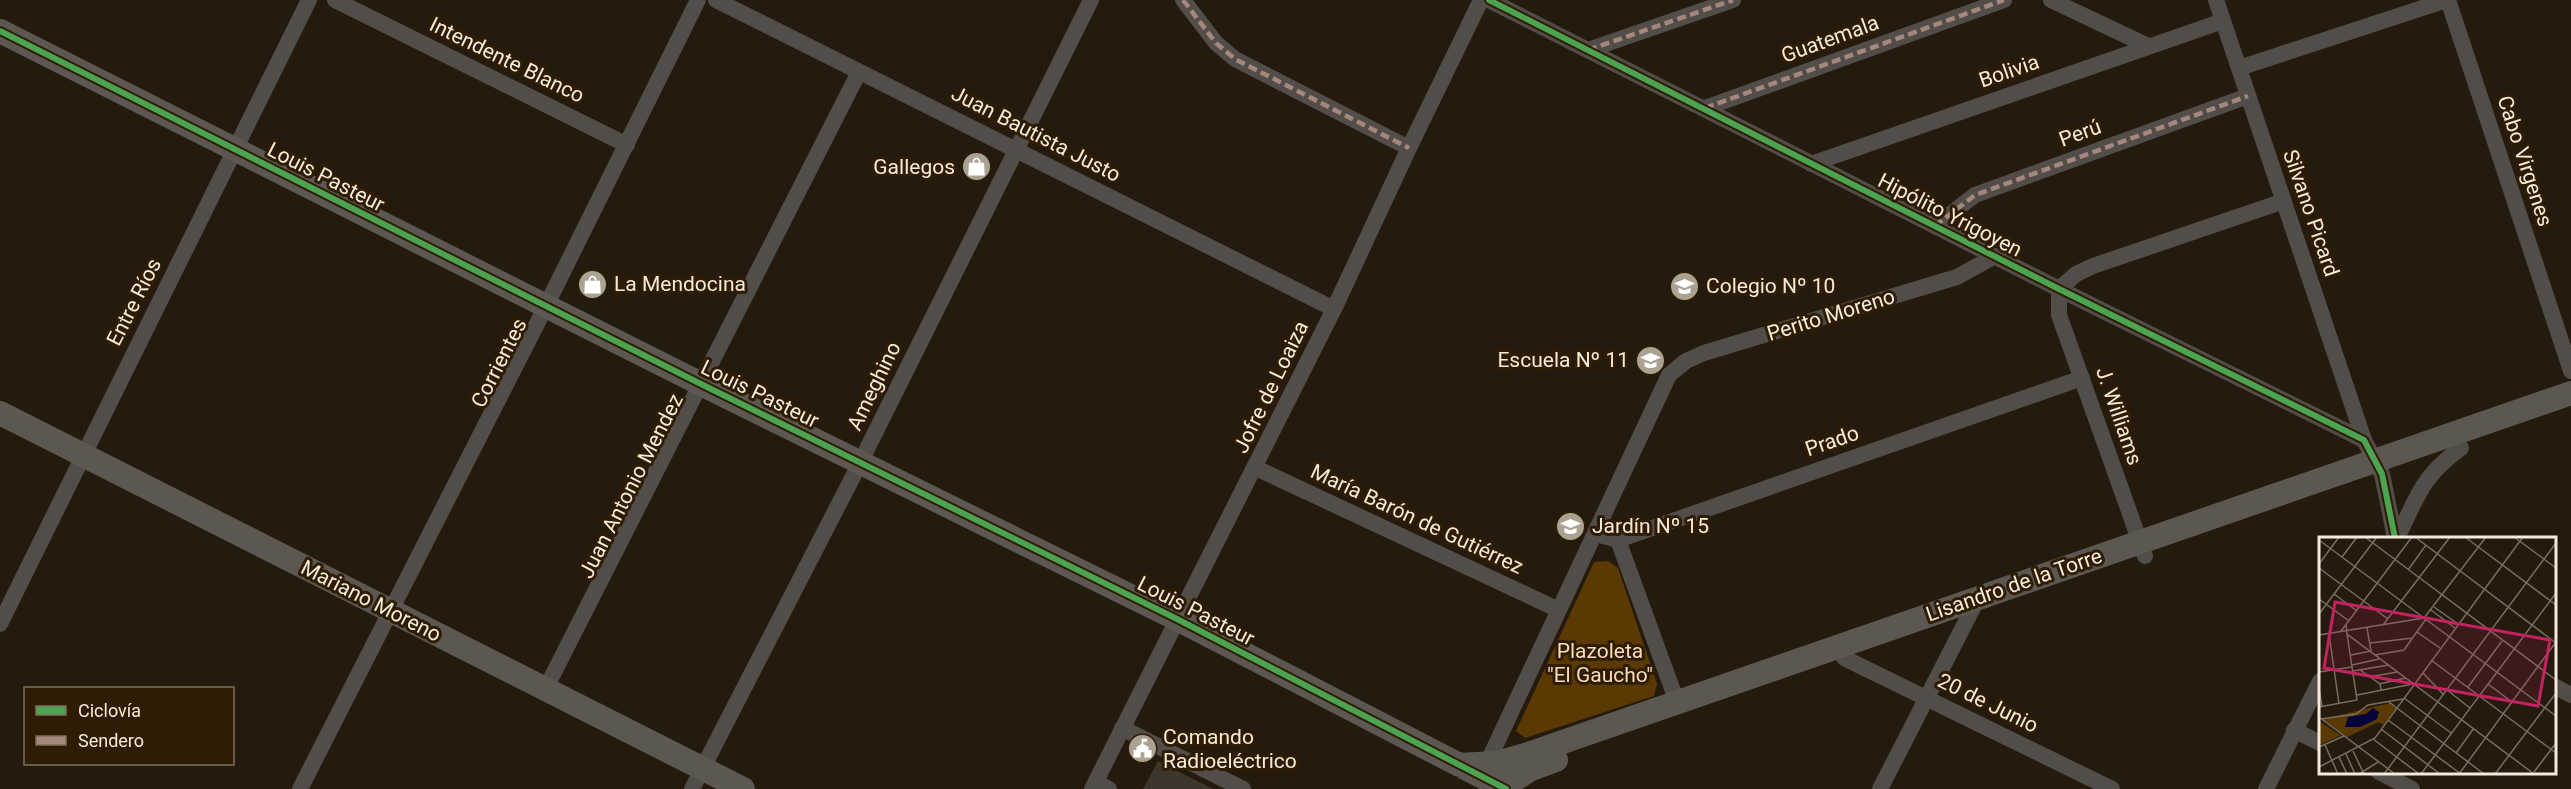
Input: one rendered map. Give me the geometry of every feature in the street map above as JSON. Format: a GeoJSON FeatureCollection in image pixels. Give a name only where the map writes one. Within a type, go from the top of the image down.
{"type":"FeatureCollection","features":[{"type":"Feature","properties":{"kind":"main road","name":"Louis Pasteur"},"geometry":{"type":"LineString","coordinates":[[0,31],[1177,620],[1492,782]]}},
{"type":"Feature","properties":{"kind":"main road","name":"Lisandro de la Torre"},"geometry":{"type":"LineString","coordinates":[[1492,782],[1525,755],[1677,702],[2142,549],[2374,458],[2571,393]]}},
{"type":"Feature","properties":{"kind":"main road","name":"Lisandro de la Torre"},"geometry":{"type":"LineString","coordinates":[[2374,458],[2461,448],[2571,410]]}},
{"type":"Feature","properties":{"kind":"main road","name":"Mariano Moreno"},"geometry":{"type":"LineString","coordinates":[[0,413],[545,690],[697,779],[743,789]]}},
{"type":"Feature","properties":{"kind":"main road","name":"Lisandro de la Torre"},"geometry":{"type":"LineString","coordinates":[[1492,782],[1844,658],[1974,606]]}},
{"type":"Feature","properties":{"kind":"street","name":"Entre Ríos"},"geometry":{"type":"LineString","coordinates":[[0,624],[309,0]]}},
{"type":"Feature","properties":{"kind":"street","name":"Intendente Blanco"},"geometry":{"type":"LineString","coordinates":[[335,0],[627,145]]}},
{"type":"Feature","properties":{"kind":"street","name":"Corrientes"},"geometry":{"type":"LineString","coordinates":[[300,789],[546,306],[698,0]]}},
{"type":"Feature","properties":{"kind":"street","name":"Juan Bautista Justo"},"geometry":{"type":"LineString","coordinates":[[716,0],[1334,309]]}},
{"type":"Feature","properties":{"kind":"street","name":"Ameghino"},"geometry":{"type":"LineString","coordinates":[[697,779],[861,461],[1091,0]]}},
{"type":"Feature","properties":{"kind":"street"},"geometry":{"type":"LineString","coordinates":[[1183,0],[1216,43],[1235,59],[1408,148]]}},
{"type":"Feature","properties":{"kind":"street","name":"Jofre de Loaiza"},"geometry":{"type":"LineString","coordinates":[[1099,787],[1122,728],[1256,468],[1481,0]]}},
{"type":"Feature","properties":{"kind":"street","name":"Hipólito Yrigoyen"},"geometry":{"type":"LineString","coordinates":[[1489,0],[2059,289],[2374,458]]}},
{"type":"Feature","properties":{"kind":"street"},"geometry":{"type":"LineString","coordinates":[[1588,50],[1733,0]]}},
{"type":"Feature","properties":{"kind":"street","name":"Guatemala"},"geometry":{"type":"LineString","coordinates":[[1705,108],[2004,0]]}},
{"type":"Feature","properties":{"kind":"street"},"geometry":{"type":"LineString","coordinates":[[2051,0],[2148,46]]}},
{"type":"Feature","properties":{"kind":"street","name":"Silvano Picard"},"geometry":{"type":"LineString","coordinates":[[2216,0],[2374,458],[2396,537]]}},
{"type":"Feature","properties":{"kind":"street"},"geometry":{"type":"LineString","coordinates":[[2239,68],[2447,0]]}},
{"type":"Feature","properties":{"kind":"street","name":"Cabo Virgenes"},"geometry":{"type":"LineString","coordinates":[[2447,0],[2571,370]]}},
{"type":"Feature","properties":{"kind":"street","name":"Bolivia"},"geometry":{"type":"LineString","coordinates":[[1811,164],[2223,21]]}},
{"type":"Feature","properties":{"kind":"street","name":"Juan Antonio Mendez"},"geometry":{"type":"LineString","coordinates":[[545,690],[859,72]]}},
{"type":"Feature","properties":{"kind":"street","name":"Perú"},"geometry":{"type":"LineString","coordinates":[[1935,226],[1975,195],[2248,96]]}},
{"type":"Feature","properties":{"kind":"street"},"geometry":{"type":"LineString","coordinates":[[2059,289],[2076,274],[2093,266],[2284,201]]}},
{"type":"Feature","properties":{"kind":"street","name":"Perito Moreno"},"geometry":{"type":"LineString","coordinates":[[1596,534],[1668,375],[1686,360],[1957,277],[1995,256]]}},
{"type":"Feature","properties":{"kind":"street","name":"J. Williams"},"geometry":{"type":"LineString","coordinates":[[2059,289],[2059,315],[2142,549]]}},
{"type":"Feature","properties":{"kind":"street","name":"Prado"},"geometry":{"type":"LineString","coordinates":[[1618,540],[2082,378]]}},
{"type":"Feature","properties":{"kind":"street"},"geometry":{"type":"LineString","coordinates":[[2396,537],[2426,478],[2437,466],[2461,448]]}},
{"type":"Feature","properties":{"kind":"street","name":"María Barón de Gutiérrez"},"geometry":{"type":"LineString","coordinates":[[1256,468],[1559,610]]}},
{"type":"Feature","properties":{"kind":"street"},"geometry":{"type":"LineString","coordinates":[[1492,782],[1559,610],[1596,534],[1618,540],[1677,702]]}},
{"type":"Feature","properties":{"kind":"street"},"geometry":{"type":"LineString","coordinates":[[1880,789],[1974,606]]}},
{"type":"Feature","properties":{"kind":"street","name":"20 de Junio"},"geometry":{"type":"LineString","coordinates":[[1844,658],[2112,789]]}},
{"type":"Feature","properties":{"kind":"street"},"geometry":{"type":"LineString","coordinates":[[2265,789],[2319,683]]}},
{"type":"Feature","properties":{"kind":"street"},"geometry":{"type":"LineString","coordinates":[[2556,687],[2571,695]]}},
{"type":"Feature","properties":{"kind":"street"},"geometry":{"type":"LineString","coordinates":[[1122,728],[1243,789]]}},
{"type":"Feature","properties":{"kind":"street"},"geometry":{"type":"LineString","coordinates":[[2295,730],[2319,742]]}},
{"type":"Feature","properties":{"kind":"street"},"geometry":{"type":"LineString","coordinates":[[2383,774],[2412,789]]}},
{"type":"Feature","properties":{"kind":"green space","name":"Plazoleta \"El Gaucho\""},"geometry":{"type":"Polygon","coordinates":[[[1608,561],[1618,568],[1657,684],[1654,696],[1525,738],[1516,731],[1594,562],[1608,561]]]}},
{"type":"Feature","properties":{"kind":"building"},"geometry":{"type":"Polygon","coordinates":[[[1158,761],[1213,789],[1143,789],[1158,761]]]}},
{"type":"Feature","properties":{"kind":"marked path"},"geometry":{"type":"LineString","coordinates":[[1183,0],[1216,43],[1235,59],[1409,148]]}},
{"type":"Feature","properties":{"kind":"marked path"},"geometry":{"type":"LineString","coordinates":[[1588,50],[1733,0]]}},
{"type":"Feature","properties":{"kind":"marked path"},"geometry":{"type":"LineString","coordinates":[[1705,108],[2004,0]]}},
{"type":"Feature","properties":{"kind":"marked path"},"geometry":{"type":"LineString","coordinates":[[1935,226],[1975,195],[2248,96]]}},
{"type":"Feature","properties":{"kind":"cycle path"},"geometry":{"type":"LineString","coordinates":[[1489,0],[2059,289],[2364,440],[2382,474],[2395,537]]}},
{"type":"Feature","properties":{"kind":"cycle path"},"geometry":{"type":"LineString","coordinates":[[0,31],[701,384],[1177,619],[1506,789]]}},
{"type":"Feature","properties":{"kind":"place","name":"Gallegos"},"geometry":{"type":"Point","coordinates":[976,167]}},
{"type":"Feature","properties":{"kind":"place","name":"La Mendocina"},"geometry":{"type":"Point","coordinates":[593,284]}},
{"type":"Feature","properties":{"kind":"place","name":"Colegio Nº 10"},"geometry":{"type":"Point","coordinates":[1685,286]}},
{"type":"Feature","properties":{"kind":"place","name":"Escuela Nº 11"},"geometry":{"type":"Point","coordinates":[1650,360]}},
{"type":"Feature","properties":{"kind":"place","name":"Jardín Nº 15"},"geometry":{"type":"Point","coordinates":[1571,526]}},
{"type":"Feature","properties":{"kind":"place","name":"Comando Radioeléctrico"},"geometry":{"type":"Point","coordinates":[1142,749]}}]}
